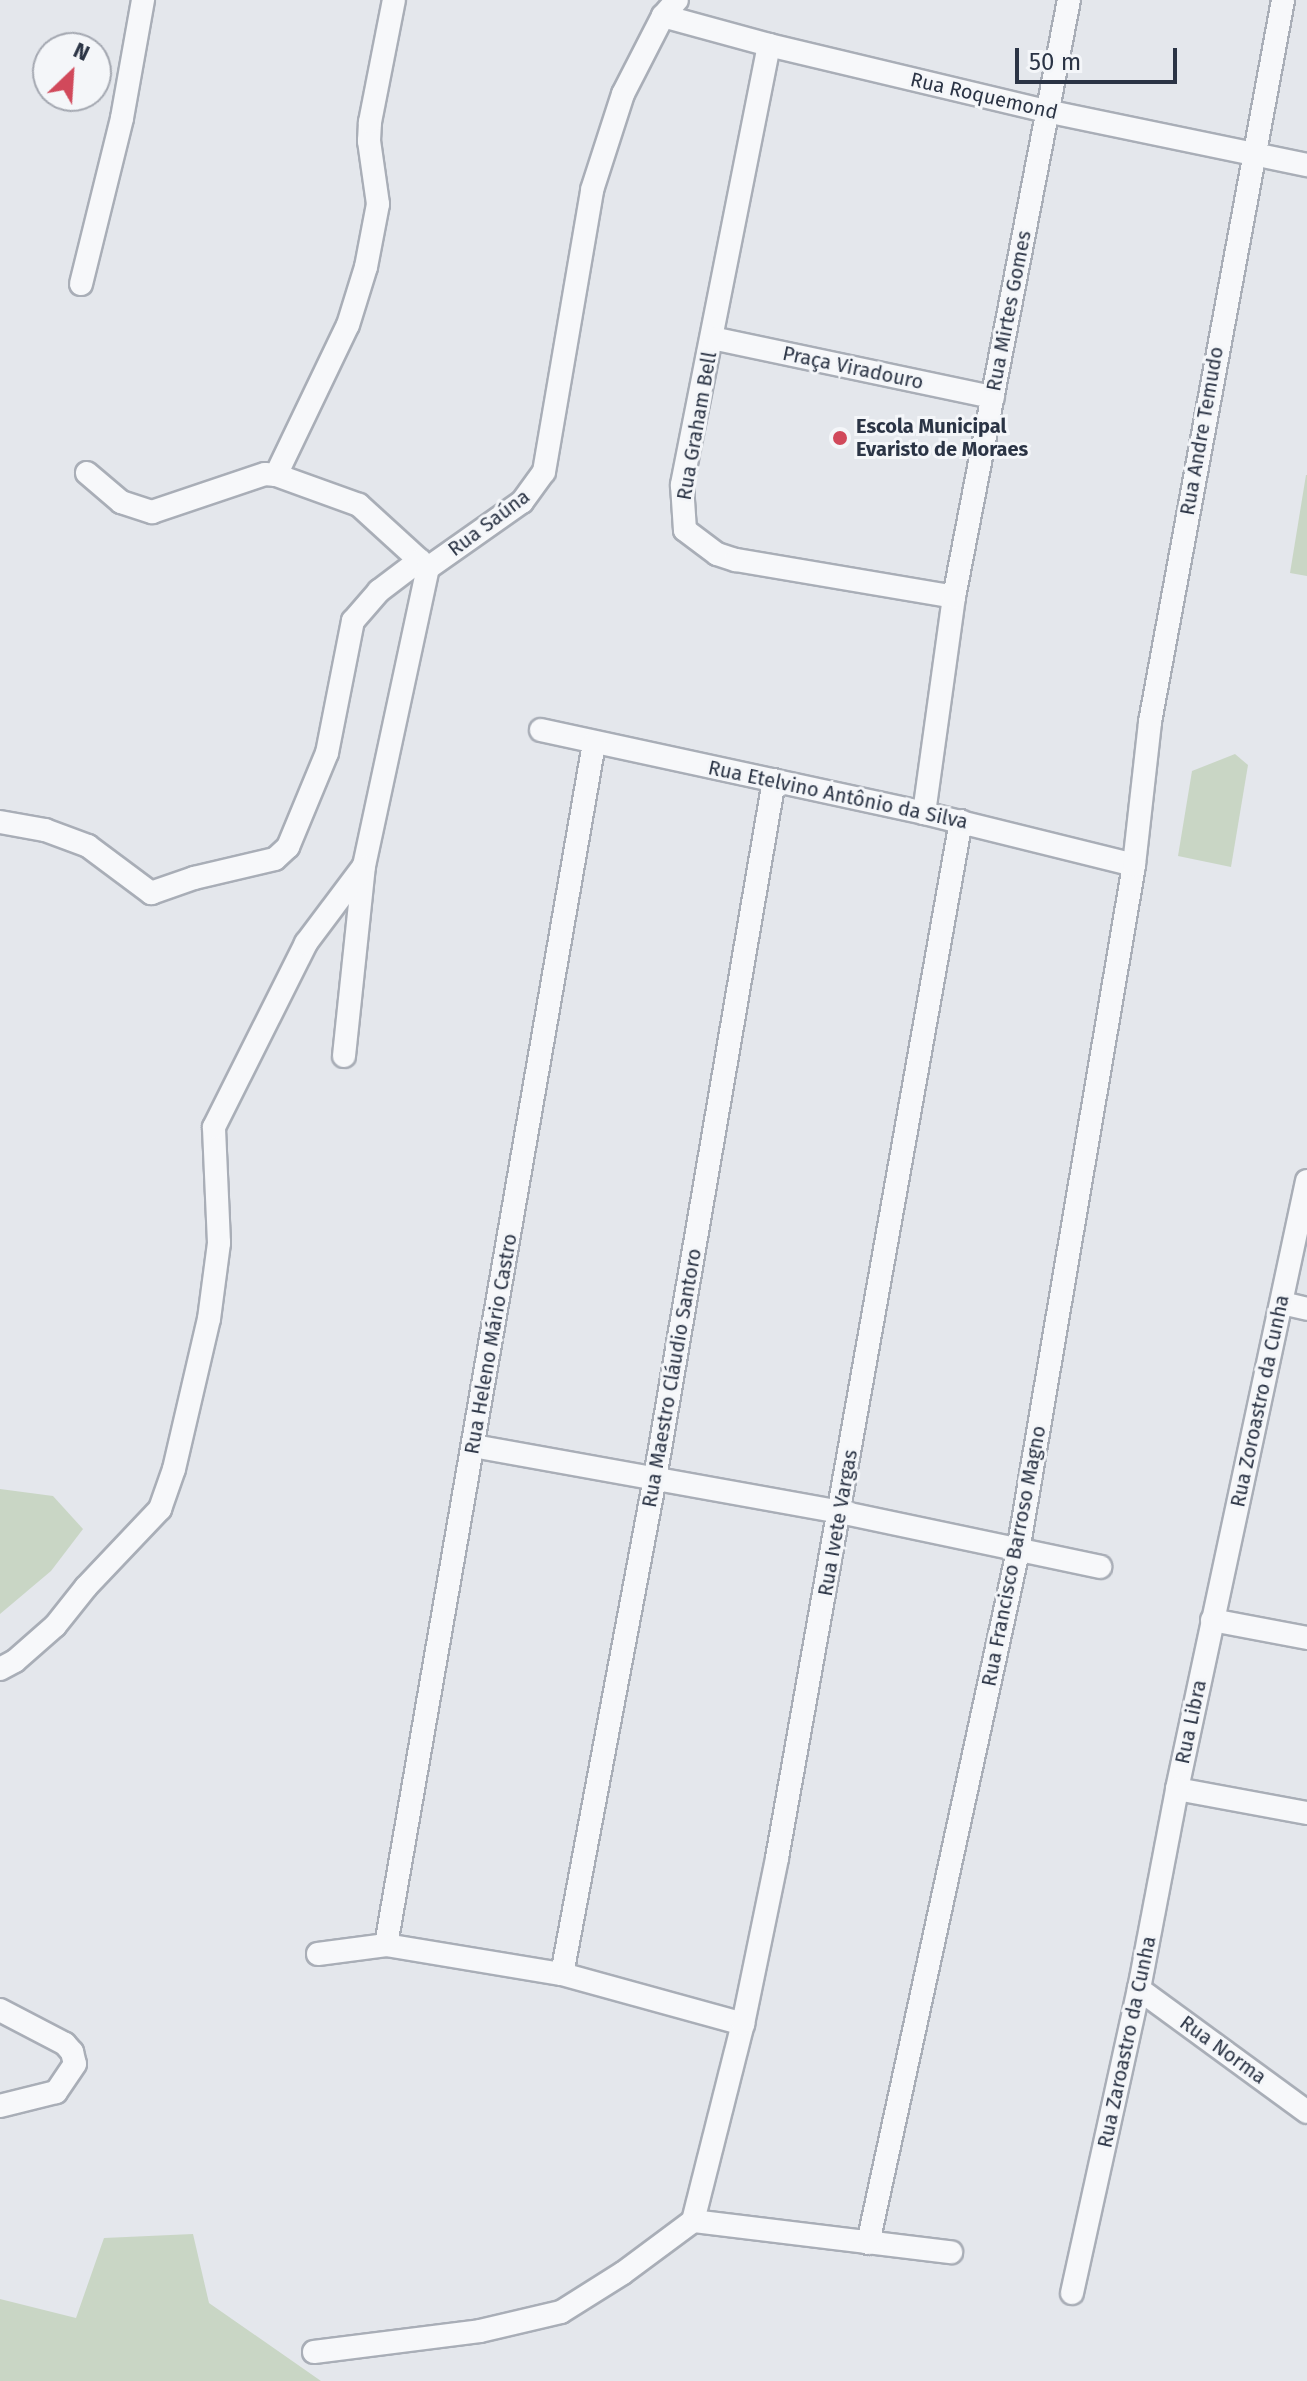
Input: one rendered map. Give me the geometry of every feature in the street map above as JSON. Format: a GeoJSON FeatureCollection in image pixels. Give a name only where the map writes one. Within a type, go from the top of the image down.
{"type":"FeatureCollection","features":[{"type":"Feature","properties":{"kind":"street"},"geometry":{"type":"LineString","coordinates":[[81,284],[122,118],[143,0]]}},
{"type":"Feature","properties":{"kind":"street"},"geometry":{"type":"LineString","coordinates":[[276,475],[348,325],[366,267],[378,204],[369,141],[370,122],[394,0]]}},
{"type":"Feature","properties":{"kind":"street","name":"Rua Mirtes Gomes"},"geometry":{"type":"LineString","coordinates":[[924,813],[954,597],[1069,0]]}},
{"type":"Feature","properties":{"kind":"street","name":"Rua Andre Temudo"},"geometry":{"type":"LineString","coordinates":[[1134,865],[1150,722],[1252,154],[1283,0]]}},
{"type":"Feature","properties":{"kind":"street","name":"Rua Roquemond"},"geometry":{"type":"LineString","coordinates":[[670,8],[769,45],[1046,111],[1307,165]]}},
{"type":"Feature","properties":{"kind":"street","name":"Rua Saúna"},"geometry":{"type":"LineString","coordinates":[[344,1056],[364,866],[424,564],[522,502],[544,472],[592,190],[623,94],[670,8]]}},
{"type":"Feature","properties":{"kind":"street","name":"Rua Graham Bell"},"geometry":{"type":"LineString","coordinates":[[769,45],[682,485],[685,530],[717,554],[762,567],[954,597]]}},
{"type":"Feature","properties":{"kind":"street","name":"Praça Viradouro"},"geometry":{"type":"LineString","coordinates":[[712,338],[993,397]]}},
{"type":"Feature","properties":{"kind":"street"},"geometry":{"type":"LineString","coordinates":[[0,822],[45,830],[78,841],[151,893],[194,878],[275,859],[288,847],[327,753],[353,621],[372,597],[424,564],[359,505],[276,475],[265,474],[152,512],[121,502],[87,473]]}},
{"type":"Feature","properties":{"kind":"street","name":"Rua Etelvino Antônio da Silva"},"geometry":{"type":"LineString","coordinates":[[541,730],[961,821],[1134,865]]}},
{"type":"Feature","properties":{"kind":"street","name":"Rua Heleno Mário Castro"},"geometry":{"type":"LineString","coordinates":[[386,1945],[594,743]]}},
{"type":"Feature","properties":{"kind":"street","name":"Rua Maestro Cláudio Santoro"},"geometry":{"type":"LineString","coordinates":[[562,1974],[655,1478],[774,780]]}},
{"type":"Feature","properties":{"kind":"street","name":"Rua Ivete Vargas"},"geometry":{"type":"LineString","coordinates":[[693,2221],[743,2024],[840,1512],[961,821]]}},
{"type":"Feature","properties":{"kind":"street","name":"Rua Francisco Barroso Magno"},"geometry":{"type":"LineString","coordinates":[[868,2243],[1018,1551],[1134,865]]}},
{"type":"Feature","properties":{"kind":"street"},"geometry":{"type":"LineString","coordinates":[[0,1669],[15,1661],[55,1626],[86,1587],[160,1509],[177,1457],[209,1319],[219,1243],[214,1127],[306,943],[364,866]]}},
{"type":"Feature","properties":{"kind":"street","name":"Rua Zoroastro da Cunha"},"geometry":{"type":"LineString","coordinates":[[1212,1620],[1307,1181]]}},
{"type":"Feature","properties":{"kind":"street"},"geometry":{"type":"LineString","coordinates":[[1282,1303],[1307,1309]]}},
{"type":"Feature","properties":{"kind":"street"},"geometry":{"type":"LineString","coordinates":[[474,1446],[840,1512],[1100,1567]]}},
{"type":"Feature","properties":{"kind":"street"},"geometry":{"type":"LineString","coordinates":[[1212,1620],[1307,1638]]}},
{"type":"Feature","properties":{"kind":"street","name":"Rua Libra"},"geometry":{"type":"LineString","coordinates":[[1212,1620],[1177,1789],[1307,1813]]}},
{"type":"Feature","properties":{"kind":"street","name":"Rua Zaroastro da Cunha"},"geometry":{"type":"LineString","coordinates":[[1072,2293],[1139,1989],[1177,1789]]}},
{"type":"Feature","properties":{"kind":"street"},"geometry":{"type":"LineString","coordinates":[[318,1954],[386,1945],[562,1974],[743,2024]]}},
{"type":"Feature","properties":{"kind":"street","name":"Rua Norma"},"geometry":{"type":"LineString","coordinates":[[1139,1989],[1307,2112]]}},
{"type":"Feature","properties":{"kind":"street"},"geometry":{"type":"LineString","coordinates":[[0,2010],[65,2044],[72,2052],[75,2064],[56,2092],[0,2106]]}},
{"type":"Feature","properties":{"kind":"street"},"geometry":{"type":"LineString","coordinates":[[314,2352],[480,2331],[561,2312],[623,2273],[693,2221],[951,2252]]}},
{"type":"Feature","properties":{"kind":"green space"},"geometry":{"type":"Polygon","coordinates":[[[1307,475],[1307,576],[1290,573],[1307,475]]]}},
{"type":"Feature","properties":{"kind":"green space"},"geometry":{"type":"Polygon","coordinates":[[[1235,754],[1248,765],[1231,867],[1178,856],[1192,771],[1235,754]]]}},
{"type":"Feature","properties":{"kind":"green space"},"geometry":{"type":"Polygon","coordinates":[[[0,1489],[53,1496],[83,1529],[51,1571],[0,1614],[0,1489]]]}},
{"type":"Feature","properties":{"kind":"green space"},"geometry":{"type":"Polygon","coordinates":[[[193,2234],[209,2303],[321,2381],[0,2381],[0,2299],[76,2318],[104,2238],[193,2234]]]}},
{"type":"Feature","properties":{"kind":"place","name":"Escola Municipal Evaristo de Moraes"},"geometry":{"type":"Point","coordinates":[840,438]}}]}
